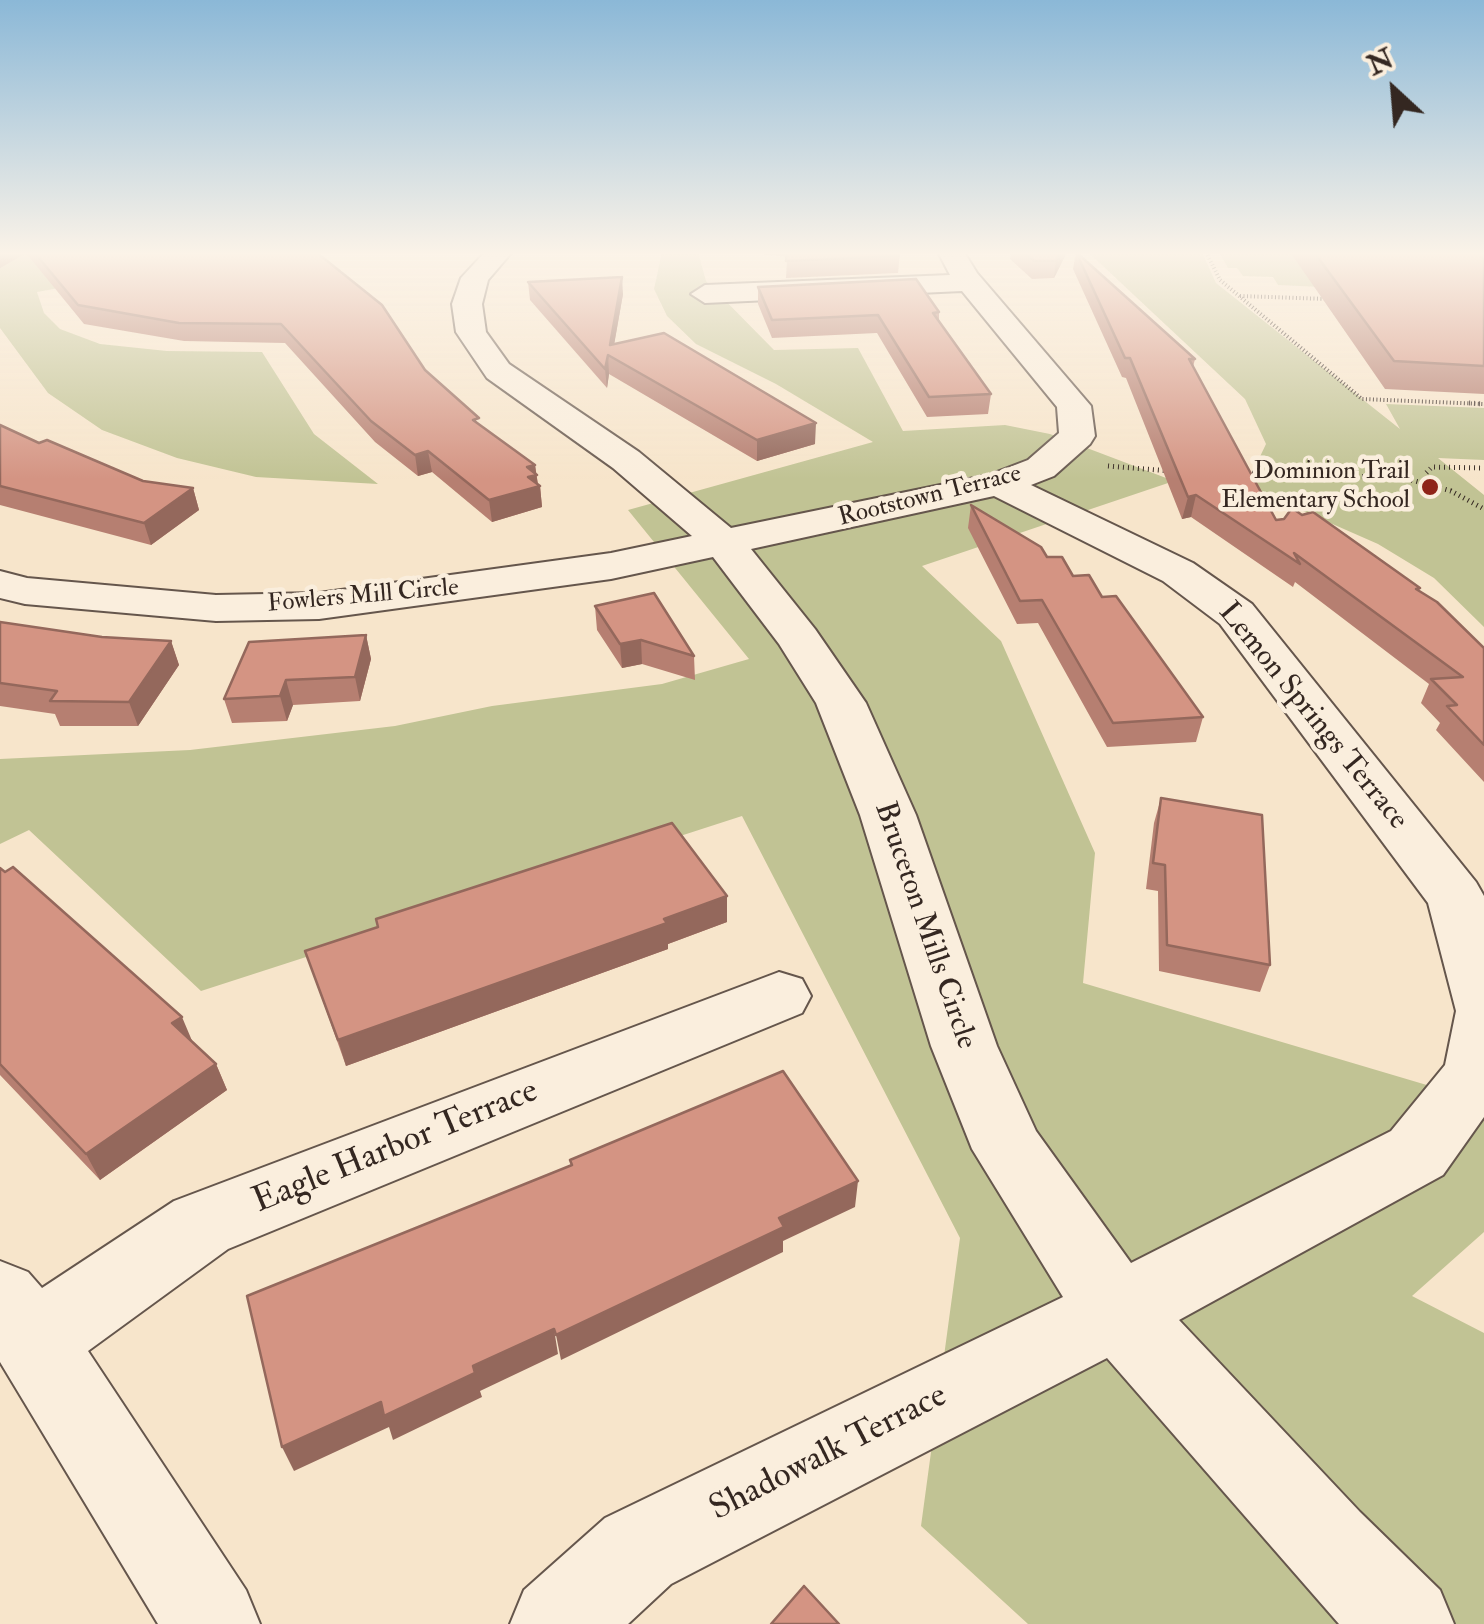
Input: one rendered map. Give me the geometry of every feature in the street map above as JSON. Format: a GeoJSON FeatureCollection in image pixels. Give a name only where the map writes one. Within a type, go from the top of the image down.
{"type":"FeatureCollection","features":[{"type":"Feature","properties":{"kind":"street","name":"Bruceton Mills Circle"},"geometry":{"type":"LineString","coordinates":[[470,328],[498,371],[626,460],[725,544],[799,638],[841,703],[888,815],[964,1046],[1008,1149],[1118,1311],[1327,1545],[1406,1624]]}},
{"type":"Feature","properties":{"kind":"street","name":"Rootstown Terrace"},"geometry":{"type":"LineString","coordinates":[[725,544],[999,484],[1041,468],[1060,454],[1076,436],[1074,406],[1009,328]]}},
{"type":"Feature","properties":{"kind":"street","name":"Lemon Springs Terrace"},"geometry":{"type":"LineString","coordinates":[[999,484],[1178,572],[1236,614],[1455,897],[1467,925],[1484,1002]]}},
{"type":"Feature","properties":{"kind":"street","name":"Fowlers Mill Circle"},"geometry":{"type":"LineString","coordinates":[[0,584],[25,591],[216,608],[320,606],[572,572],[725,544]]}},
{"type":"Feature","properties":{"kind":"street","name":"Eagle Harbor Terrace"},"geometry":{"type":"LineString","coordinates":[[17,1320],[201,1226],[779,996]]}},
{"type":"Feature","properties":{"kind":"street"},"geometry":{"type":"LineString","coordinates":[[1118,1311],[1417,1153],[1478,1073],[1484,1020]]}},
{"type":"Feature","properties":{"kind":"street","name":"Shadowalk Terrace"},"geometry":{"type":"LineString","coordinates":[[558,1624],[638,1551],[1118,1311]]}},
{"type":"Feature","properties":{"kind":"street"},"geometry":{"type":"LineString","coordinates":[[17,1320],[212,1624]]}},
{"type":"Feature","properties":{"kind":"path"},"geometry":{"type":"LineString","coordinates":[[1277,328],[1362,399],[1484,404]]}},
{"type":"Feature","properties":{"kind":"path"},"geometry":{"type":"LineString","coordinates":[[1453,393],[1462,403]]}},
{"type":"Feature","properties":{"kind":"path"},"geometry":{"type":"LineString","coordinates":[[1060,454],[1120,469],[1178,471]]}},
{"type":"Feature","properties":{"kind":"path"},"geometry":{"type":"LineString","coordinates":[[1429,482],[1426,473],[1432,467],[1484,468]]}},
{"type":"Feature","properties":{"kind":"path"},"geometry":{"type":"LineString","coordinates":[[1236,473],[1404,478],[1429,482],[1484,510]]}},
{"type":"Feature","properties":{"kind":"green space"},"geometry":{"type":"Polygon","coordinates":[[[0,328],[59,328],[100,344],[167,351],[262,352],[314,434],[378,484],[256,477],[177,458],[102,430],[48,393],[0,328]]]}},
{"type":"Feature","properties":{"kind":"green space"},"geometry":{"type":"Polygon","coordinates":[[[679,328],[752,328],[774,350],[858,348],[903,431],[1005,425],[1050,434],[1174,481],[922,566],[1001,641],[1095,853],[1083,983],[1484,1102],[1484,1232],[1412,1296],[1484,1333],[1484,1624],[1028,1624],[921,1526],[960,1238],[742,816],[201,991],[29,830],[0,844],[0,759],[190,750],[395,726],[492,706],[662,684],[749,659],[628,510],[873,442],[776,384],[696,344],[679,328]]]}},
{"type":"Feature","properties":{"kind":"green space"},"geometry":{"type":"Polygon","coordinates":[[[1169,328],[1272,328],[1400,429],[1386,404],[1484,408],[1484,460],[1438,458],[1484,495],[1484,627],[1434,578],[1378,544],[1246,486],[1266,444],[1245,399],[1169,328]]]}},
{"type":"Feature","properties":{"kind":"building"},"geometry":{"type":"Polygon","coordinates":[[[285,328],[397,328],[425,370],[479,418],[473,420],[535,465],[527,467],[537,475],[528,477],[540,486],[489,500],[428,451],[415,455],[371,421],[285,328]]]}},
{"type":"Feature","properties":{"kind":"building"},"geometry":{"type":"Polygon","coordinates":[[[569,328],[613,328],[610,345],[664,333],[816,423],[757,440],[608,355],[605,369],[569,328]]]}},
{"type":"Feature","properties":{"kind":"building"},"geometry":{"type":"Polygon","coordinates":[[[886,328],[944,328],[991,394],[929,397],[886,328]]]}},
{"type":"Feature","properties":{"kind":"building"},"geometry":{"type":"Polygon","coordinates":[[[1111,328],[1160,328],[1195,359],[1189,359],[1276,520],[1284,519],[1292,508],[1302,515],[1313,512],[1420,588],[1416,589],[1437,602],[1484,648],[1484,745],[1447,706],[1457,705],[1431,679],[1463,677],[1294,553],[1300,564],[1196,495],[1188,497],[1130,358],[1125,358],[1111,328]]]}},
{"type":"Feature","properties":{"kind":"building"},"geometry":{"type":"Polygon","coordinates":[[[1370,328],[1484,328],[1484,366],[1394,361],[1370,328]]]}},
{"type":"Feature","properties":{"kind":"building"},"geometry":{"type":"Polygon","coordinates":[[[0,425],[39,443],[47,440],[143,481],[193,488],[144,523],[0,486],[0,425]]]}},
{"type":"Feature","properties":{"kind":"building"},"geometry":{"type":"Polygon","coordinates":[[[971,505],[1041,547],[1047,557],[1062,557],[1073,576],[1089,575],[1102,597],[1116,596],[1203,717],[1113,723],[1042,600],[1020,601],[971,505]]]}},
{"type":"Feature","properties":{"kind":"building"},"geometry":{"type":"Polygon","coordinates":[[[654,593],[694,656],[641,640],[620,644],[595,606],[654,593]]]}},
{"type":"Feature","properties":{"kind":"building"},"geometry":{"type":"Polygon","coordinates":[[[0,622],[102,637],[171,641],[129,702],[50,701],[57,691],[0,683],[0,622]]]}},
{"type":"Feature","properties":{"kind":"building"},"geometry":{"type":"Polygon","coordinates":[[[366,635],[355,677],[286,680],[280,696],[224,699],[249,642],[366,635]]]}},
{"type":"Feature","properties":{"kind":"building"},"geometry":{"type":"Polygon","coordinates":[[[1161,798],[1262,815],[1270,965],[1167,945],[1165,865],[1153,863],[1161,798]]]}},
{"type":"Feature","properties":{"kind":"building"},"geometry":{"type":"Polygon","coordinates":[[[672,823],[727,896],[664,919],[667,923],[338,1040],[305,951],[378,927],[376,919],[672,823]]]}},
{"type":"Feature","properties":{"kind":"building"},"geometry":{"type":"Polygon","coordinates":[[[13,867],[182,1017],[172,1023],[216,1064],[86,1154],[0,1064],[0,868],[5,872],[13,867]]]}},
{"type":"Feature","properties":{"kind":"building"},"geometry":{"type":"Polygon","coordinates":[[[783,1071],[858,1181],[779,1218],[784,1227],[556,1335],[554,1329],[473,1366],[475,1373],[384,1416],[381,1402],[282,1447],[247,1296],[572,1165],[570,1160],[783,1071]]]}},
{"type":"Feature","properties":{"kind":"building"},"geometry":{"type":"Polygon","coordinates":[[[804,1586],[839,1624],[771,1624],[804,1586]]]}},
{"type":"Feature","properties":{"kind":"place","name":"Dominion Trail Elementary School"},"geometry":{"type":"Point","coordinates":[1430,487]}}]}
